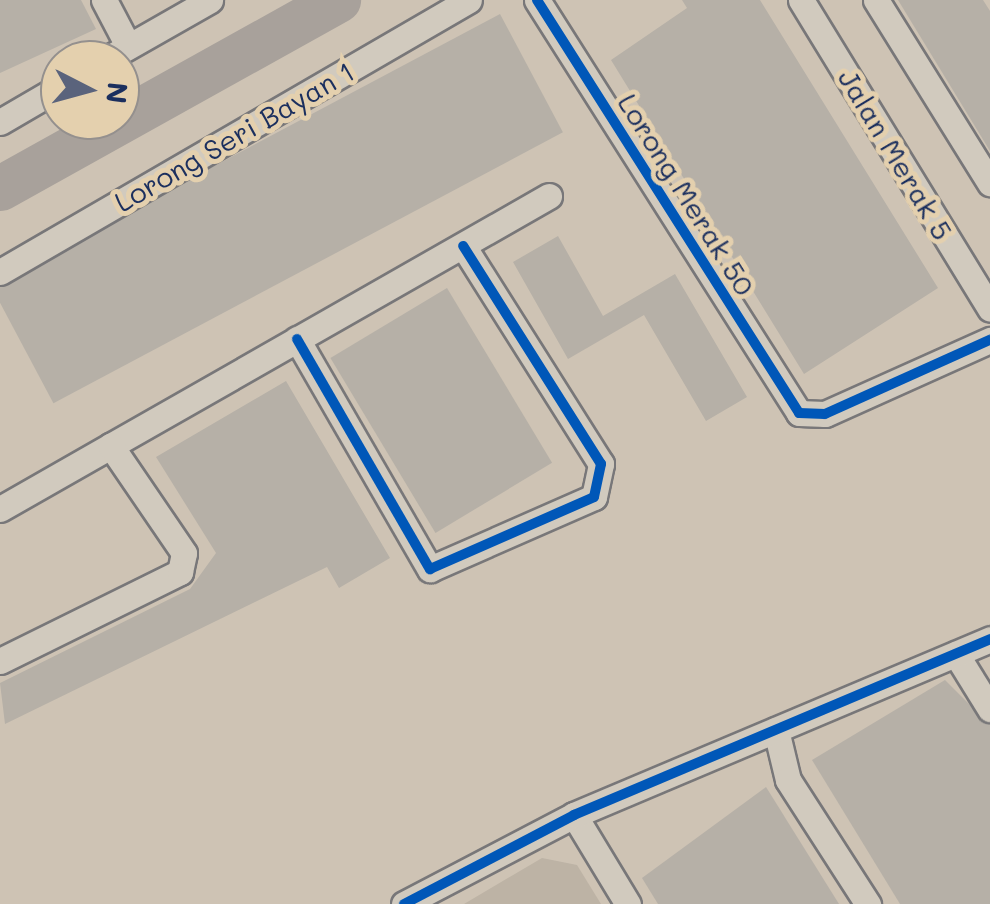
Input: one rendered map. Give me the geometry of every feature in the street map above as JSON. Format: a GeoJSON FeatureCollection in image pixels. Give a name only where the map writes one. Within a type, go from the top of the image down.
{"type":"FeatureCollection","features":[{"type":"Feature","properties":{"kind":"street"},"geometry":{"type":"LineString","coordinates":[[104,0],[125,40]]}},
{"type":"Feature","properties":{"kind":"street"},"geometry":{"type":"LineString","coordinates":[[139,40],[210,0]]}},
{"type":"Feature","properties":{"kind":"street","name":"Lorong Seri Bayan 1"},"geometry":{"type":"LineString","coordinates":[[0,272],[469,0]]}},
{"type":"Feature","properties":{"kind":"street","name":"Lorong Merak 50"},"geometry":{"type":"LineString","coordinates":[[537,0],[799,413],[825,414],[990,340]]}},
{"type":"Feature","properties":{"kind":"street","name":"Jalan Merak 5"},"geometry":{"type":"LineString","coordinates":[[801,0],[990,309]]}},
{"type":"Feature","properties":{"kind":"street"},"geometry":{"type":"LineString","coordinates":[[876,0],[990,184]]}},
{"type":"Feature","properties":{"kind":"street"},"geometry":{"type":"LineString","coordinates":[[0,122],[40,99]]}},
{"type":"Feature","properties":{"kind":"street"},"geometry":{"type":"LineString","coordinates":[[0,509],[549,196]]}},
{"type":"Feature","properties":{"kind":"street"},"geometry":{"type":"LineString","coordinates":[[298,340],[430,569],[594,497],[602,476],[463,246]]}},
{"type":"Feature","properties":{"kind":"street"},"geometry":{"type":"LineString","coordinates":[[0,662],[180,572],[184,553],[111,446]]}},
{"type":"Feature","properties":{"kind":"street"},"geometry":{"type":"LineString","coordinates":[[404,904],[574,816],[990,639]]}},
{"type":"Feature","properties":{"kind":"street"},"geometry":{"type":"LineString","coordinates":[[956,654],[990,710]]}},
{"type":"Feature","properties":{"kind":"street"},"geometry":{"type":"LineString","coordinates":[[776,730],[788,780],[868,904]]}},
{"type":"Feature","properties":{"kind":"street"},"geometry":{"type":"LineString","coordinates":[[574,816],[628,904]]}},
{"type":"Feature","properties":{"kind":"shaded area"},"geometry":{"type":"Polygon","coordinates":[[[542,858],[577,865],[601,904],[464,904],[542,858]]]}},
{"type":"Feature","properties":{"kind":"building"},"geometry":{"type":"Polygon","coordinates":[[[0,0],[81,0],[96,29],[72,40],[40,40],[40,55],[0,73],[0,0]]]}},
{"type":"Feature","properties":{"kind":"building"},"geometry":{"type":"Polygon","coordinates":[[[682,0],[760,0],[938,288],[804,374],[611,60],[687,8],[682,0]]]}},
{"type":"Feature","properties":{"kind":"building"},"geometry":{"type":"Polygon","coordinates":[[[898,0],[983,0],[990,11],[990,151],[898,0]]]}},
{"type":"Feature","properties":{"kind":"building"},"geometry":{"type":"Polygon","coordinates":[[[500,14],[563,132],[53,403],[0,303],[0,280],[500,14]]]}},
{"type":"Feature","properties":{"kind":"building"},"geometry":{"type":"Polygon","coordinates":[[[558,236],[603,316],[675,274],[747,397],[706,421],[644,315],[568,359],[513,262],[558,236]]]}},
{"type":"Feature","properties":{"kind":"building"},"geometry":{"type":"Polygon","coordinates":[[[447,288],[552,463],[435,533],[330,358],[447,288]]]}},
{"type":"Feature","properties":{"kind":"building"},"geometry":{"type":"Polygon","coordinates":[[[286,381],[390,558],[339,588],[327,567],[5,724],[0,683],[190,589],[216,553],[156,457],[286,381]]]}},
{"type":"Feature","properties":{"kind":"building"},"geometry":{"type":"Polygon","coordinates":[[[945,680],[990,725],[990,904],[900,904],[812,760],[945,680]]]}},
{"type":"Feature","properties":{"kind":"building"},"geometry":{"type":"Polygon","coordinates":[[[766,787],[839,904],[658,904],[642,878],[766,787]]]}},
{"type":"Feature","properties":{"kind":"waterway"},"geometry":{"type":"LineString","coordinates":[[0,188],[338,0]]}},
{"type":"Feature","properties":{"kind":"cycle path"},"geometry":{"type":"LineString","coordinates":[[537,0],[799,413],[825,414],[990,340]]}},
{"type":"Feature","properties":{"kind":"cycle path"},"geometry":{"type":"LineString","coordinates":[[297,339],[430,569],[594,497],[601,464],[463,246]]}},
{"type":"Feature","properties":{"kind":"cycle path"},"geometry":{"type":"LineString","coordinates":[[404,904],[574,815],[990,639]]}}]}
